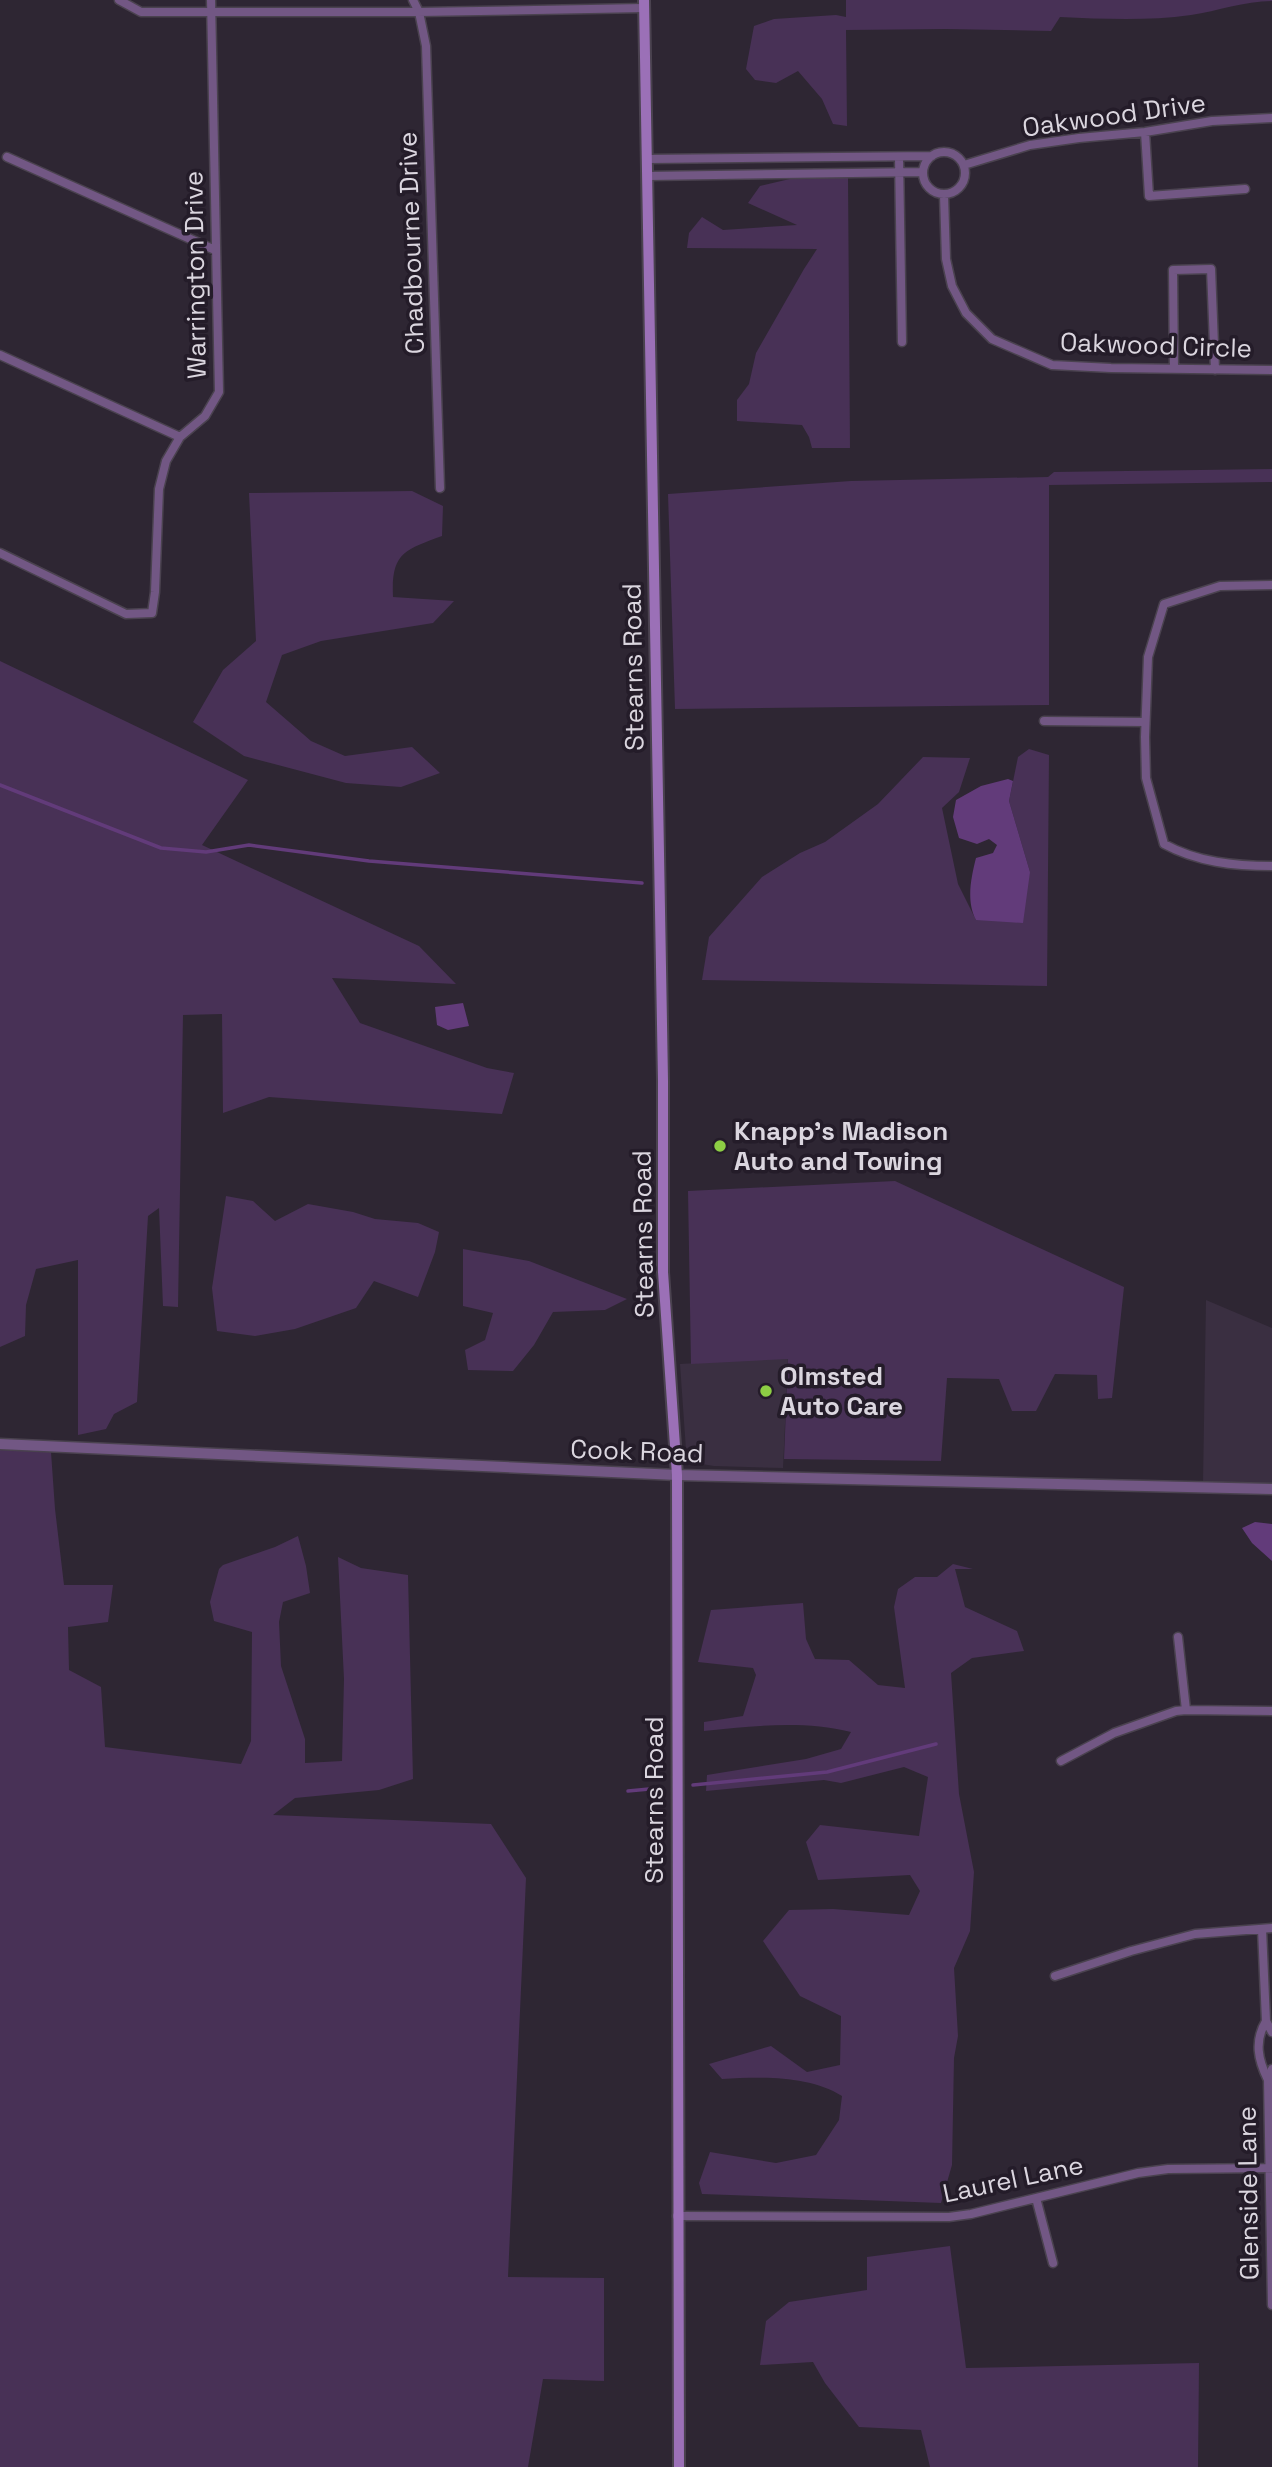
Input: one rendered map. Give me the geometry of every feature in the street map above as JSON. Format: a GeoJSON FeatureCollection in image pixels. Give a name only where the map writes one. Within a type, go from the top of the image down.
{"type":"FeatureCollection","features":[{"type":"Feature","properties":{"kind":"main road","name":"Stearns Road"},"geometry":{"type":"LineString","coordinates":[[644,4],[662,1055],[663,1272],[677,1475],[679,2467]]}},
{"type":"Feature","properties":{"kind":"street"},"geometry":{"type":"LineString","coordinates":[[120,0],[141,12],[419,12],[644,4]]}},
{"type":"Feature","properties":{"kind":"street","name":"Warrington Drive"},"geometry":{"type":"LineString","coordinates":[[0,553],[126,614],[152,613],[159,489],[166,461],[180,437],[205,416],[219,393],[211,0]]}},
{"type":"Feature","properties":{"kind":"street","name":"Chadbourne Drive"},"geometry":{"type":"LineString","coordinates":[[413,0],[419,12],[426,46],[440,488]]}},
{"type":"Feature","properties":{"kind":"street","name":"Oakwood Drive"},"geometry":{"type":"LineString","coordinates":[[964,165],[1030,145],[1212,121],[1272,118]]}},
{"type":"Feature","properties":{"kind":"street"},"geometry":{"type":"LineString","coordinates":[[1144,132],[1149,197],[1245,189]]}},
{"type":"Feature","properties":{"kind":"street"},"geometry":{"type":"LineString","coordinates":[[648,159],[899,157],[932,156],[948,152],[959,158],[964,165],[962,185],[957,190],[944,195],[930,190],[923,178],[923,172],[925,164],[932,156]]}},
{"type":"Feature","properties":{"kind":"street"},"geometry":{"type":"LineString","coordinates":[[7,157],[215,250]]}},
{"type":"Feature","properties":{"kind":"street"},"geometry":{"type":"LineString","coordinates":[[899,157],[902,342]]}},
{"type":"Feature","properties":{"kind":"street"},"geometry":{"type":"LineString","coordinates":[[648,176],[923,172]]}},
{"type":"Feature","properties":{"kind":"street","name":"Oakwood Circle"},"geometry":{"type":"LineString","coordinates":[[944,195],[946,259],[951,286],[965,313],[992,339],[1052,365],[1272,370]]}},
{"type":"Feature","properties":{"kind":"street"},"geometry":{"type":"LineString","coordinates":[[1174,369],[1173,271],[1211,269],[1215,370]]}},
{"type":"Feature","properties":{"kind":"street"},"geometry":{"type":"LineString","coordinates":[[0,355],[180,437]]}},
{"type":"Feature","properties":{"kind":"street"},"geometry":{"type":"LineString","coordinates":[[1272,585],[1220,586],[1164,604],[1148,657],[1145,722],[1146,778],[1164,844],[1182,854],[1214,862],[1272,866]]}},
{"type":"Feature","properties":{"kind":"street"},"geometry":{"type":"LineString","coordinates":[[1044,721],[1145,722]]}},
{"type":"Feature","properties":{"kind":"street","name":"Cook Road"},"geometry":{"type":"LineString","coordinates":[[0,1444],[677,1475],[1272,1489]]}},
{"type":"Feature","properties":{"kind":"street"},"geometry":{"type":"LineString","coordinates":[[1178,1637],[1186,1710]]}},
{"type":"Feature","properties":{"kind":"street"},"geometry":{"type":"LineString","coordinates":[[1061,1761],[1114,1733],[1186,1710],[1272,1711]]}},
{"type":"Feature","properties":{"kind":"street"},"geometry":{"type":"LineString","coordinates":[[1055,1976],[1131,1951],[1195,1934],[1272,1928]]}},
{"type":"Feature","properties":{"kind":"street","name":"Glenside Lane"},"geometry":{"type":"LineString","coordinates":[[1262,1929],[1266,2021],[1272,2032]]}},
{"type":"Feature","properties":{"kind":"street","name":"Glenside Lane"},"geometry":{"type":"LineString","coordinates":[[1266,2021],[1259,2032],[1258,2041],[1260,2062],[1268,2080]]}},
{"type":"Feature","properties":{"kind":"street","name":"Glenside Lane"},"geometry":{"type":"LineString","coordinates":[[1272,2069],[1268,2080],[1272,2305]]}},
{"type":"Feature","properties":{"kind":"street","name":"Laurel Lane"},"geometry":{"type":"LineString","coordinates":[[677,2216],[949,2217],[1158,2171],[1270,2168]]}},
{"type":"Feature","properties":{"kind":"street"},"geometry":{"type":"LineString","coordinates":[[1036,2198],[1053,2263]]}},
{"type":"Feature","properties":{"kind":"shaded area"},"geometry":{"type":"Polygon","coordinates":[[[846,0],[1272,1],[1159,18],[1060,17],[1051,31],[846,30],[847,126],[833,124],[822,99],[798,71],[776,83],[755,80],[746,69],[754,26],[774,19],[836,15],[846,17],[846,0]]]}},
{"type":"Feature","properties":{"kind":"shaded area"},"geometry":{"type":"Polygon","coordinates":[[[848,177],[850,448],[812,448],[802,425],[737,421],[737,400],[749,384],[756,353],[817,249],[687,248],[689,233],[702,217],[723,230],[797,225],[748,203],[760,186],[794,178],[848,177]]]}},
{"type":"Feature","properties":{"kind":"shaded area"},"geometry":{"type":"Polygon","coordinates":[[[1272,469],[1272,482],[1049,485],[1049,705],[675,709],[668,494],[851,481],[1048,477],[1054,472],[1272,469]]]}},
{"type":"Feature","properties":{"kind":"shaded area"},"geometry":{"type":"Polygon","coordinates":[[[412,491],[443,506],[442,536],[418,545],[402,555],[394,571],[393,597],[454,601],[433,623],[321,641],[282,655],[266,702],[311,741],[345,756],[412,747],[440,773],[401,787],[346,783],[244,756],[193,722],[223,670],[256,641],[249,493],[412,491]]]}},
{"type":"Feature","properties":{"kind":"shaded area"},"geometry":{"type":"Polygon","coordinates":[[[0,661],[248,780],[202,845],[419,946],[456,984],[332,978],[360,1023],[487,1068],[514,1073],[502,1114],[269,1097],[223,1113],[222,1014],[183,1015],[178,1307],[163,1306],[159,1208],[148,1216],[137,1402],[114,1414],[106,1429],[78,1435],[78,1260],[36,1269],[26,1305],[25,1336],[0,1347],[0,661]]]}},
{"type":"Feature","properties":{"kind":"shaded area"},"geometry":{"type":"Polygon","coordinates":[[[1029,749],[1049,755],[1047,986],[702,980],[709,937],[762,877],[800,853],[825,842],[878,804],[923,757],[970,758],[959,792],[942,808],[958,884],[976,920],[1030,872],[1009,801],[1018,757],[1029,749]]]}},
{"type":"Feature","properties":{"kind":"shaded area"},"geometry":{"type":"Polygon","coordinates":[[[1008,779],[1013,781],[1009,801],[1030,872],[1023,923],[976,920],[970,897],[976,858],[993,853],[997,845],[989,839],[977,844],[959,838],[953,817],[956,800],[981,786],[1008,779]]]}},
{"type":"Feature","properties":{"kind":"shaded area"},"geometry":{"type":"Polygon","coordinates":[[[463,1003],[469,1026],[448,1030],[437,1025],[435,1007],[463,1003]]]}},
{"type":"Feature","properties":{"kind":"shaded area"},"geometry":{"type":"Polygon","coordinates":[[[895,1181],[1124,1287],[1112,1398],[1098,1399],[1097,1375],[1055,1374],[1036,1411],[1012,1411],[999,1379],[947,1378],[941,1461],[784,1459],[788,1359],[691,1364],[688,1191],[895,1181]]]}},
{"type":"Feature","properties":{"kind":"shaded area"},"geometry":{"type":"Polygon","coordinates":[[[226,1196],[253,1201],[275,1221],[308,1204],[375,1219],[418,1223],[439,1232],[435,1252],[418,1297],[374,1281],[356,1308],[295,1329],[255,1336],[217,1331],[212,1288],[226,1196]]]}},
{"type":"Feature","properties":{"kind":"shaded area"},"geometry":{"type":"Polygon","coordinates":[[[463,1249],[529,1261],[627,1299],[605,1310],[553,1312],[534,1345],[513,1371],[468,1370],[465,1350],[485,1340],[493,1313],[463,1306],[463,1249]]]}},
{"type":"Feature","properties":{"kind":"shaded area"},"geometry":{"type":"Polygon","coordinates":[[[1206,1300],[1272,1328],[1272,1485],[1203,1483],[1206,1300]]]}},
{"type":"Feature","properties":{"kind":"shaded area"},"geometry":{"type":"Polygon","coordinates":[[[788,1358],[783,1468],[696,1463],[686,1450],[680,1364],[788,1358]]]}},
{"type":"Feature","properties":{"kind":"shaded area"},"geometry":{"type":"Polygon","coordinates":[[[0,1450],[51,1452],[64,1585],[113,1585],[108,1622],[68,1627],[69,1670],[101,1687],[105,1747],[241,1764],[251,1741],[252,1632],[214,1621],[210,1602],[219,1569],[223,1565],[298,1536],[310,1593],[283,1602],[279,1622],[281,1666],[305,1739],[305,1763],[342,1761],[344,1679],[338,1557],[361,1568],[408,1575],[413,1779],[379,1790],[295,1798],[273,1815],[491,1824],[526,1878],[508,2277],[604,2278],[604,2381],[543,2379],[528,2467],[0,2467],[0,1450]]]}},
{"type":"Feature","properties":{"kind":"shaded area"},"geometry":{"type":"Polygon","coordinates":[[[1255,1522],[1272,1524],[1272,1561],[1252,1543],[1242,1528],[1255,1522]]]}},
{"type":"Feature","properties":{"kind":"shaded area"},"geometry":{"type":"Polygon","coordinates":[[[953,1564],[973,1569],[955,1569],[965,1607],[1017,1631],[1024,1651],[972,1658],[951,1673],[959,1794],[974,1872],[970,1931],[954,1968],[958,2036],[954,2058],[952,2165],[941,2203],[702,2194],[699,2183],[710,2152],[776,2163],[816,2155],[839,2120],[842,2096],[829,2089],[784,2079],[722,2079],[709,2064],[771,2046],[807,2072],[840,2065],[841,2016],[800,1996],[763,1941],[789,1910],[833,1909],[909,1915],[920,1891],[910,1875],[818,1880],[806,1842],[820,1825],[919,1836],[928,1777],[904,1767],[841,1783],[824,1780],[706,1791],[707,1775],[806,1759],[841,1749],[851,1732],[796,1725],[704,1731],[704,1722],[743,1716],[756,1675],[753,1668],[698,1662],[711,1610],[803,1603],[806,1639],[815,1659],[849,1660],[878,1685],[905,1688],[894,1607],[898,1589],[915,1577],[937,1577],[953,1564]]]}},
{"type":"Feature","properties":{"kind":"shaded area"},"geometry":{"type":"Polygon","coordinates":[[[950,2246],[966,2368],[1199,2363],[1198,2467],[930,2467],[921,2430],[859,2427],[825,2383],[813,2362],[760,2365],[766,2321],[789,2302],[867,2290],[867,2257],[950,2246]]]}},
{"type":"Feature","properties":{"kind":"waterway"},"geometry":{"type":"LineString","coordinates":[[0,785],[161,848],[206,852],[249,845],[369,861],[642,883]]}},
{"type":"Feature","properties":{"kind":"waterway"},"geometry":{"type":"LineString","coordinates":[[693,1785],[827,1772],[936,1744]]}},
{"type":"Feature","properties":{"kind":"waterway"},"geometry":{"type":"LineString","coordinates":[[628,1791],[660,1788]]}},
{"type":"Feature","properties":{"kind":"place","name":"Knapp's Madison Auto and Towing"},"geometry":{"type":"Point","coordinates":[720,1146]}},
{"type":"Feature","properties":{"kind":"place","name":"Olmsted Auto Care"},"geometry":{"type":"Point","coordinates":[766,1391]}}]}
